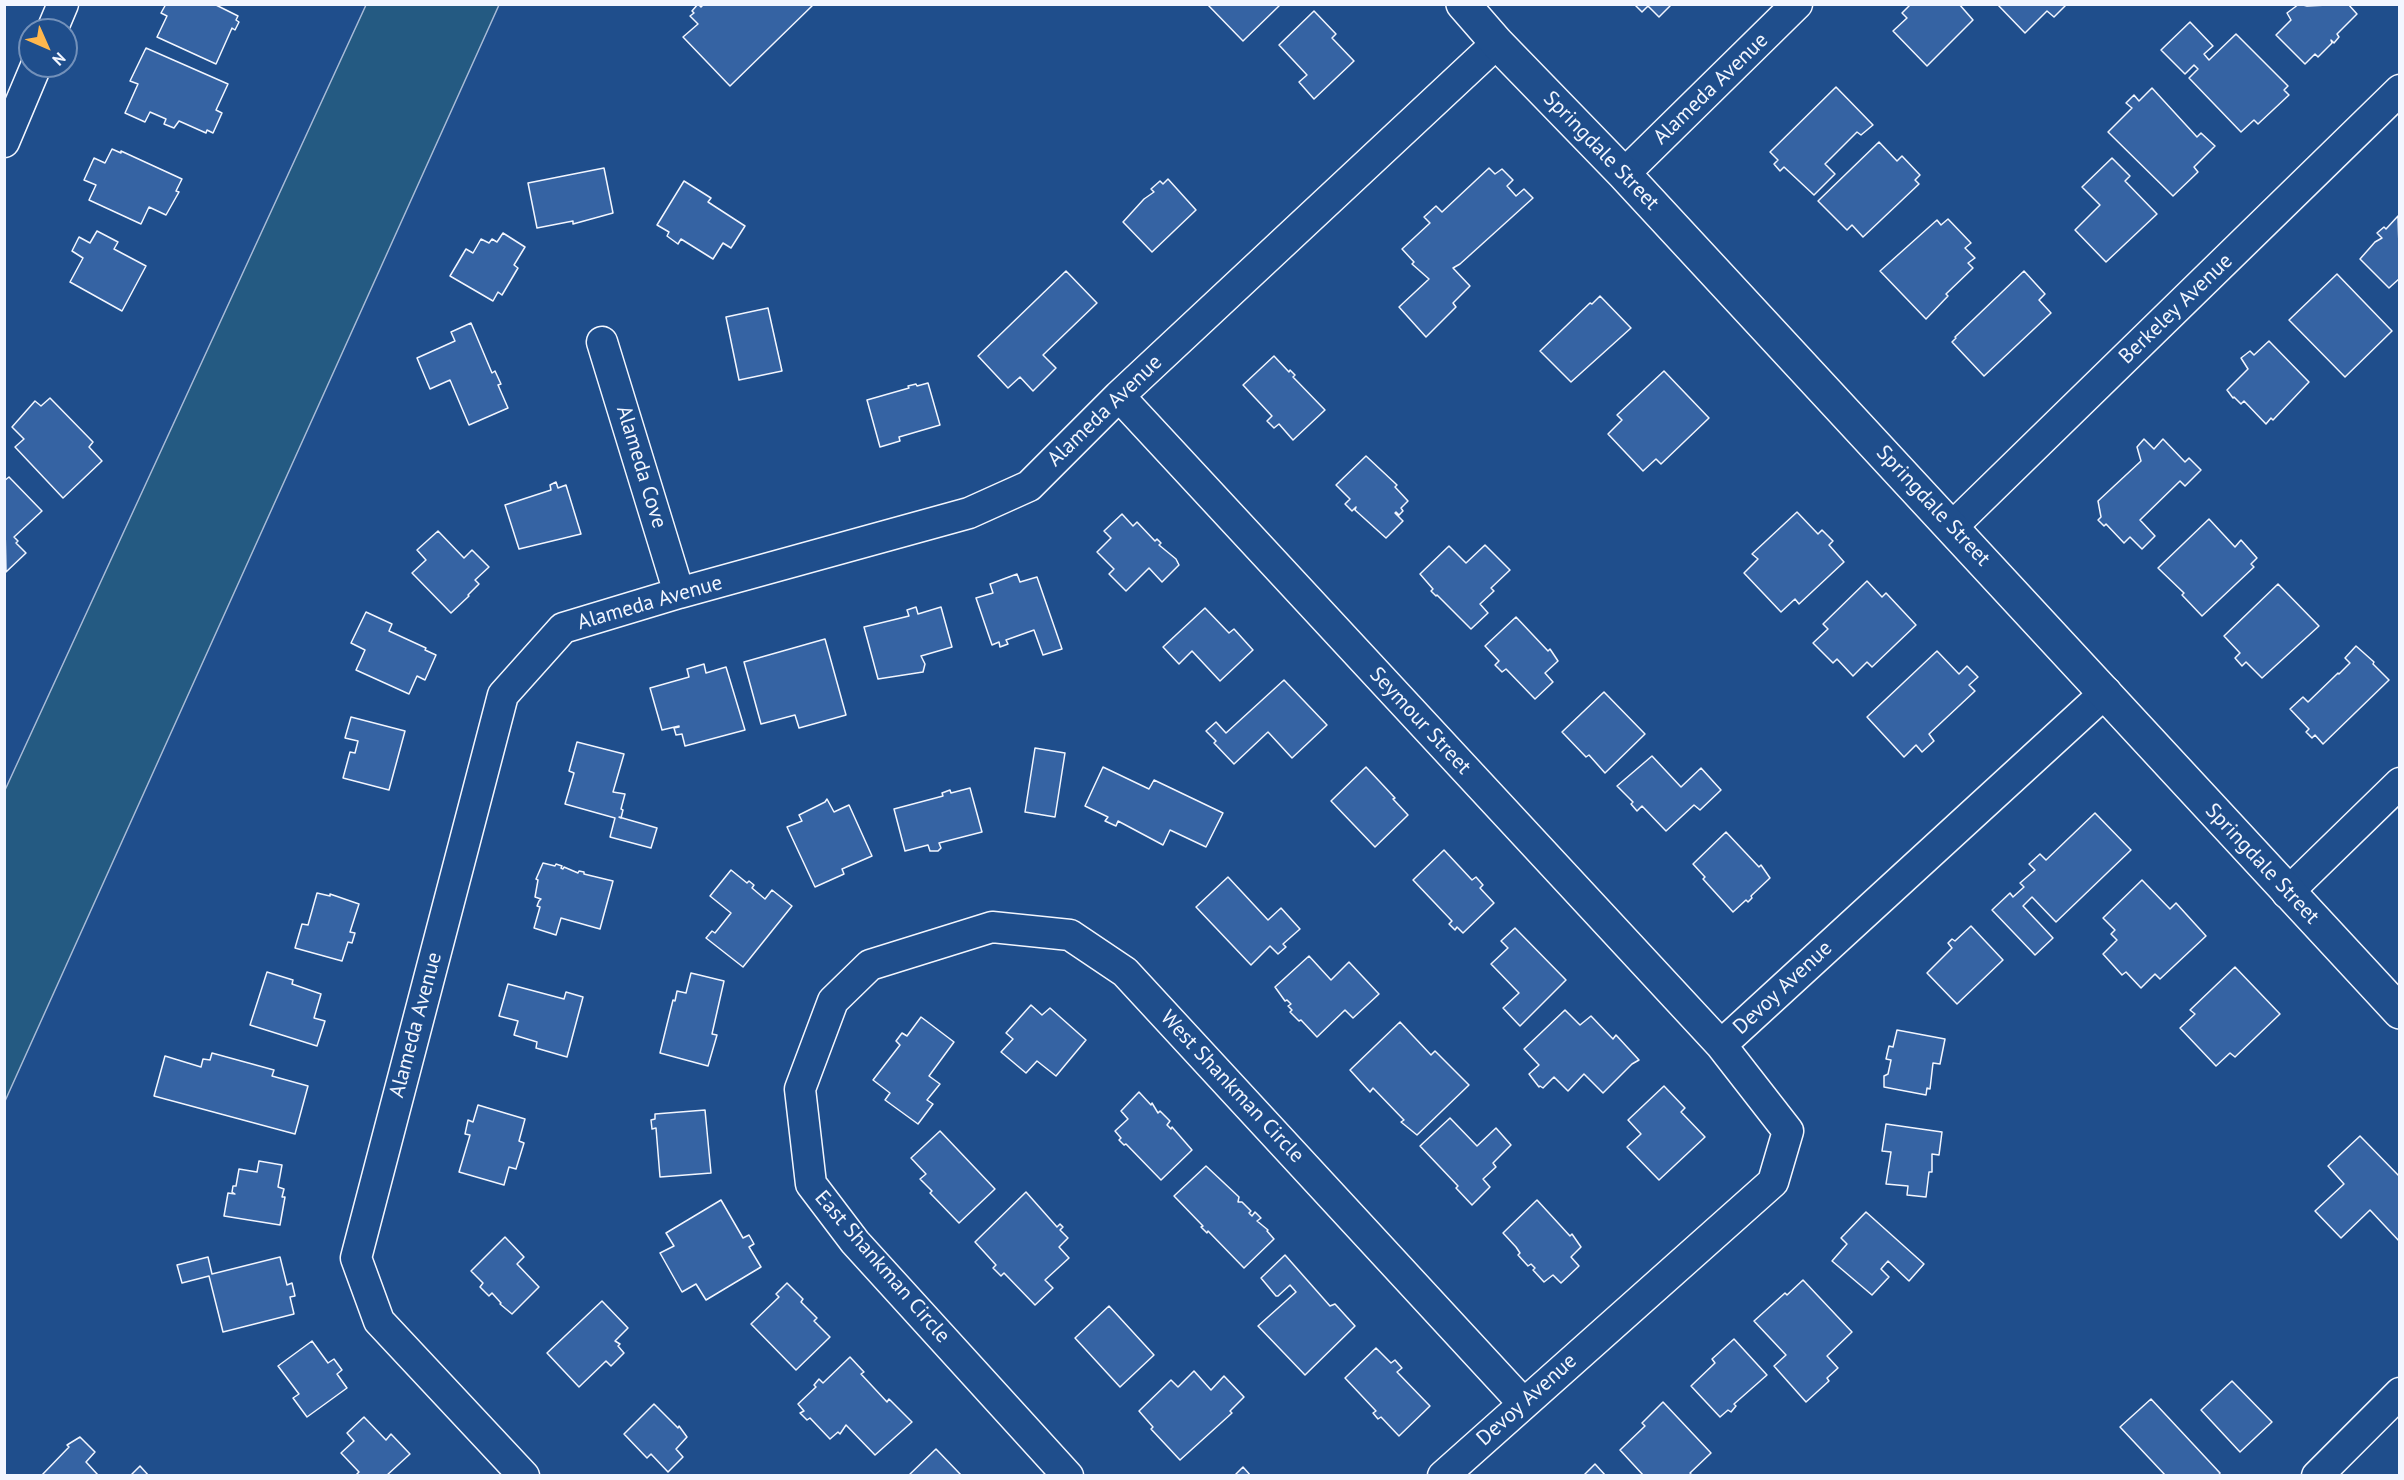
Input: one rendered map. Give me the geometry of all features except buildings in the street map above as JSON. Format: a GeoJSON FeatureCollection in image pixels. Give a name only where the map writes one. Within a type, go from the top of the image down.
{"type":"FeatureCollection","features":[{"type":"Feature","properties":{"kind":"street"},"geometry":{"type":"LineString","coordinates":[[57,18],[63,4]]}},
{"type":"Feature","properties":{"kind":"street","name":"Springdale Street"},"geometry":{"type":"LineString","coordinates":[[1463,4],[2106,692],[2287,892],[2400,1012]]}},
{"type":"Feature","properties":{"kind":"street","name":"Alameda Avenue"},"geometry":{"type":"LineString","coordinates":[[1624,174],[1797,4]]}},
{"type":"Feature","properties":{"kind":"street","name":"Alameda Avenue"},"geometry":{"type":"LineString","coordinates":[[524,1476],[379,1321],[356,1258],[503,694],[563,628],[679,593],[969,513],[1029,486],[1119,396],[1497,43]]}},
{"type":"Feature","properties":{"kind":"street"},"geometry":{"type":"LineString","coordinates":[[4,142],[31,78]]}},
{"type":"Feature","properties":{"kind":"street","name":"Berkeley Avenue"},"geometry":{"type":"LineString","coordinates":[[1952,527],[2400,90]]}},
{"type":"Feature","properties":{"kind":"street","name":"Alameda Cove"},"geometry":{"type":"LineString","coordinates":[[602,342],[679,593]]}},
{"type":"Feature","properties":{"kind":"street","name":"Seymour Street"},"geometry":{"type":"LineString","coordinates":[[1119,396],[1720,1045]]}},
{"type":"Feature","properties":{"kind":"street","name":"Devoy Avenue"},"geometry":{"type":"LineString","coordinates":[[1443,1476],[1523,1402],[1773,1182],[1788,1131],[1720,1045],[2106,692]]}},
{"type":"Feature","properties":{"kind":"street"},"geometry":{"type":"LineString","coordinates":[[2287,892],[2400,783]]}},
{"type":"Feature","properties":{"kind":"street","name":"West Shankman Circle"},"geometry":{"type":"LineString","coordinates":[[870,965],[992,927],[1070,935],[1125,972],[1523,1402]]}},
{"type":"Feature","properties":{"kind":"street","name":"East Shankman Circle"},"geometry":{"type":"LineString","coordinates":[[870,965],[833,1001],[800,1089],[811,1184],[855,1242],[1068,1476]]}},
{"type":"Feature","properties":{"kind":"street"},"geometry":{"type":"LineString","coordinates":[[2316,1476],[2400,1393]]}},
{"type":"Feature","properties":{"kind":"shaded area"},"geometry":{"type":"Polygon","coordinates":[[[366,5],[499,5],[5,1101],[5,790],[366,5]]]}}]}
